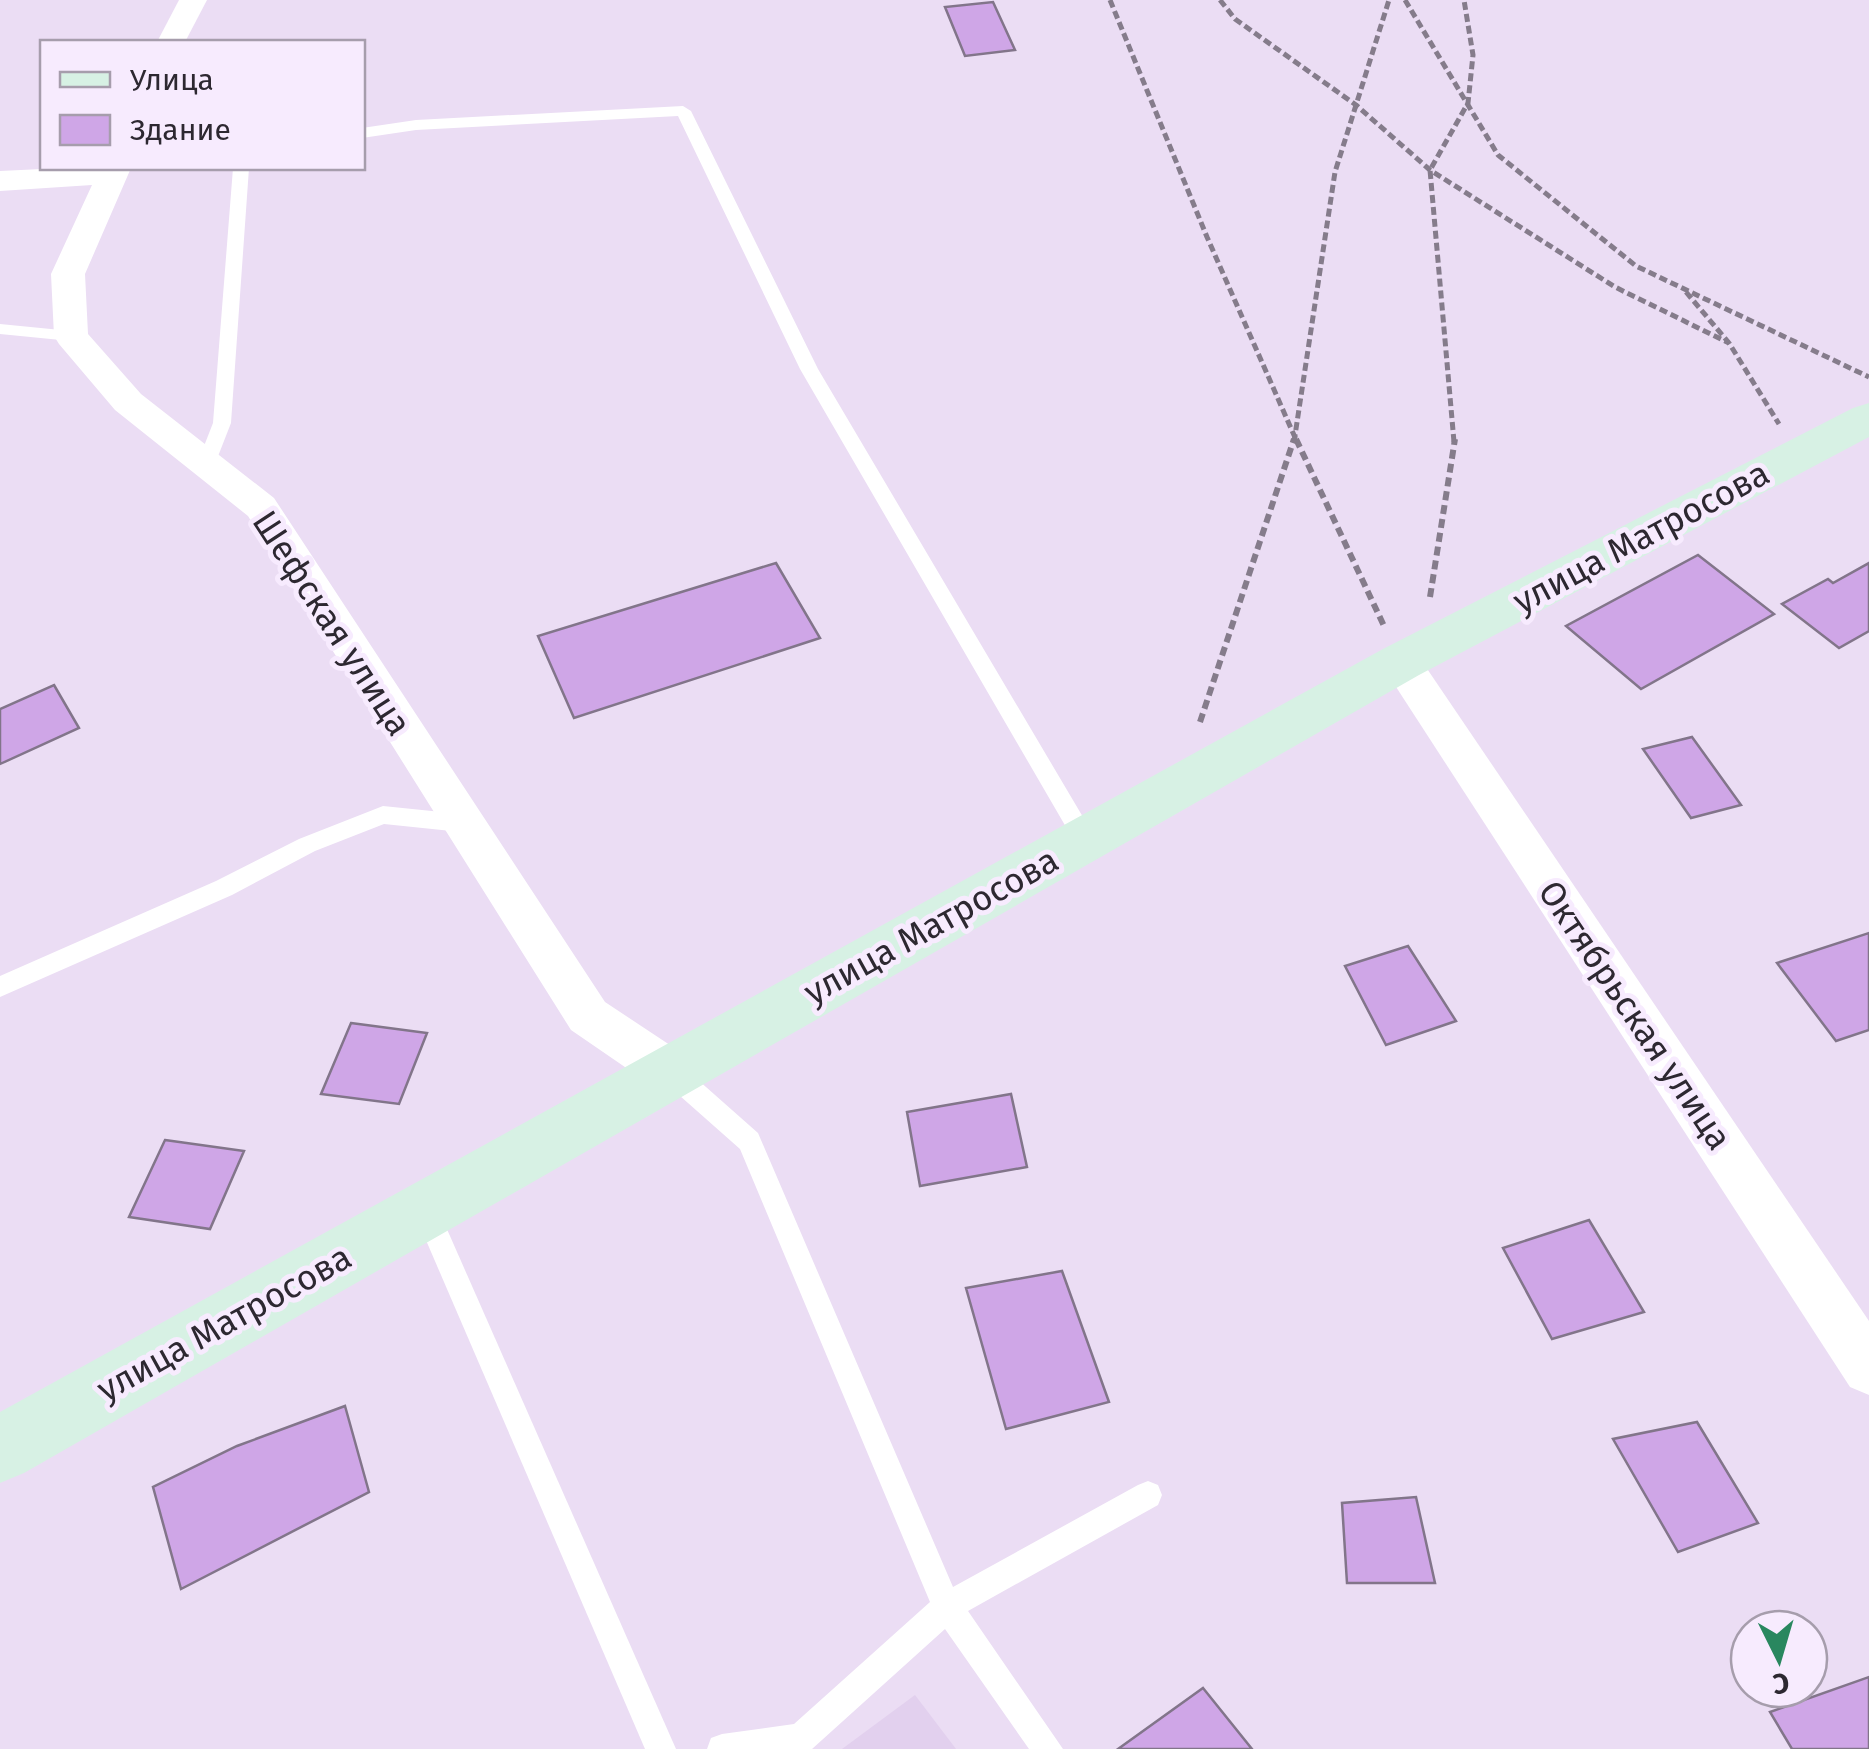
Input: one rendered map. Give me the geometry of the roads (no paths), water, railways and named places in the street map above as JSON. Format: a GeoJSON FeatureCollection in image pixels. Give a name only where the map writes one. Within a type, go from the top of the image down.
{"type":"FeatureCollection","features":[{"type":"Feature","properties":{"kind":"street"},"geometry":{"type":"LineString","coordinates":[[173,40],[193,0]]}},
{"type":"Feature","properties":{"kind":"street"},"geometry":{"type":"LineString","coordinates":[[0,181],[114,171],[68,274],[72,336]]}},
{"type":"Feature","properties":{"kind":"street","name":"Шефская улица"},"geometry":{"type":"LineString","coordinates":[[72,336],[128,402],[261,507],[588,1016],[670,1072]]}},
{"type":"Feature","properties":{"kind":"street","name":"улица Матросова"},"geometry":{"type":"LineString","coordinates":[[0,1448],[1402,662],[1869,418]]}},
{"type":"Feature","properties":{"kind":"street","name":"Октябрьская улица"},"geometry":{"type":"LineString","coordinates":[[1402,662],[1869,1368]]}},
{"type":"Feature","properties":{"kind":"lane"},"geometry":{"type":"LineString","coordinates":[[365,132],[416,124],[683,111],[809,370],[1085,840]]}},
{"type":"Feature","properties":{"kind":"lane"},"geometry":{"type":"LineString","coordinates":[[206,464],[222,423],[241,170]]}},
{"type":"Feature","properties":{"kind":"lane"},"geometry":{"type":"LineString","coordinates":[[0,329],[72,336]]}},
{"type":"Feature","properties":{"kind":"lane"},"geometry":{"type":"LineString","coordinates":[[0,987],[224,888],[306,845],[383,816],[461,823]]}},
{"type":"Feature","properties":{"kind":"lane"},"geometry":{"type":"LineString","coordinates":[[670,1072],[749,1142],[948,1607],[1048,1749]]}},
{"type":"Feature","properties":{"kind":"lane"},"geometry":{"type":"LineString","coordinates":[[426,1210],[661,1749]]}},
{"type":"Feature","properties":{"kind":"lane"},"geometry":{"type":"LineString","coordinates":[[722,1749],[801,1738],[948,1607],[1148,1495]]}}]}
